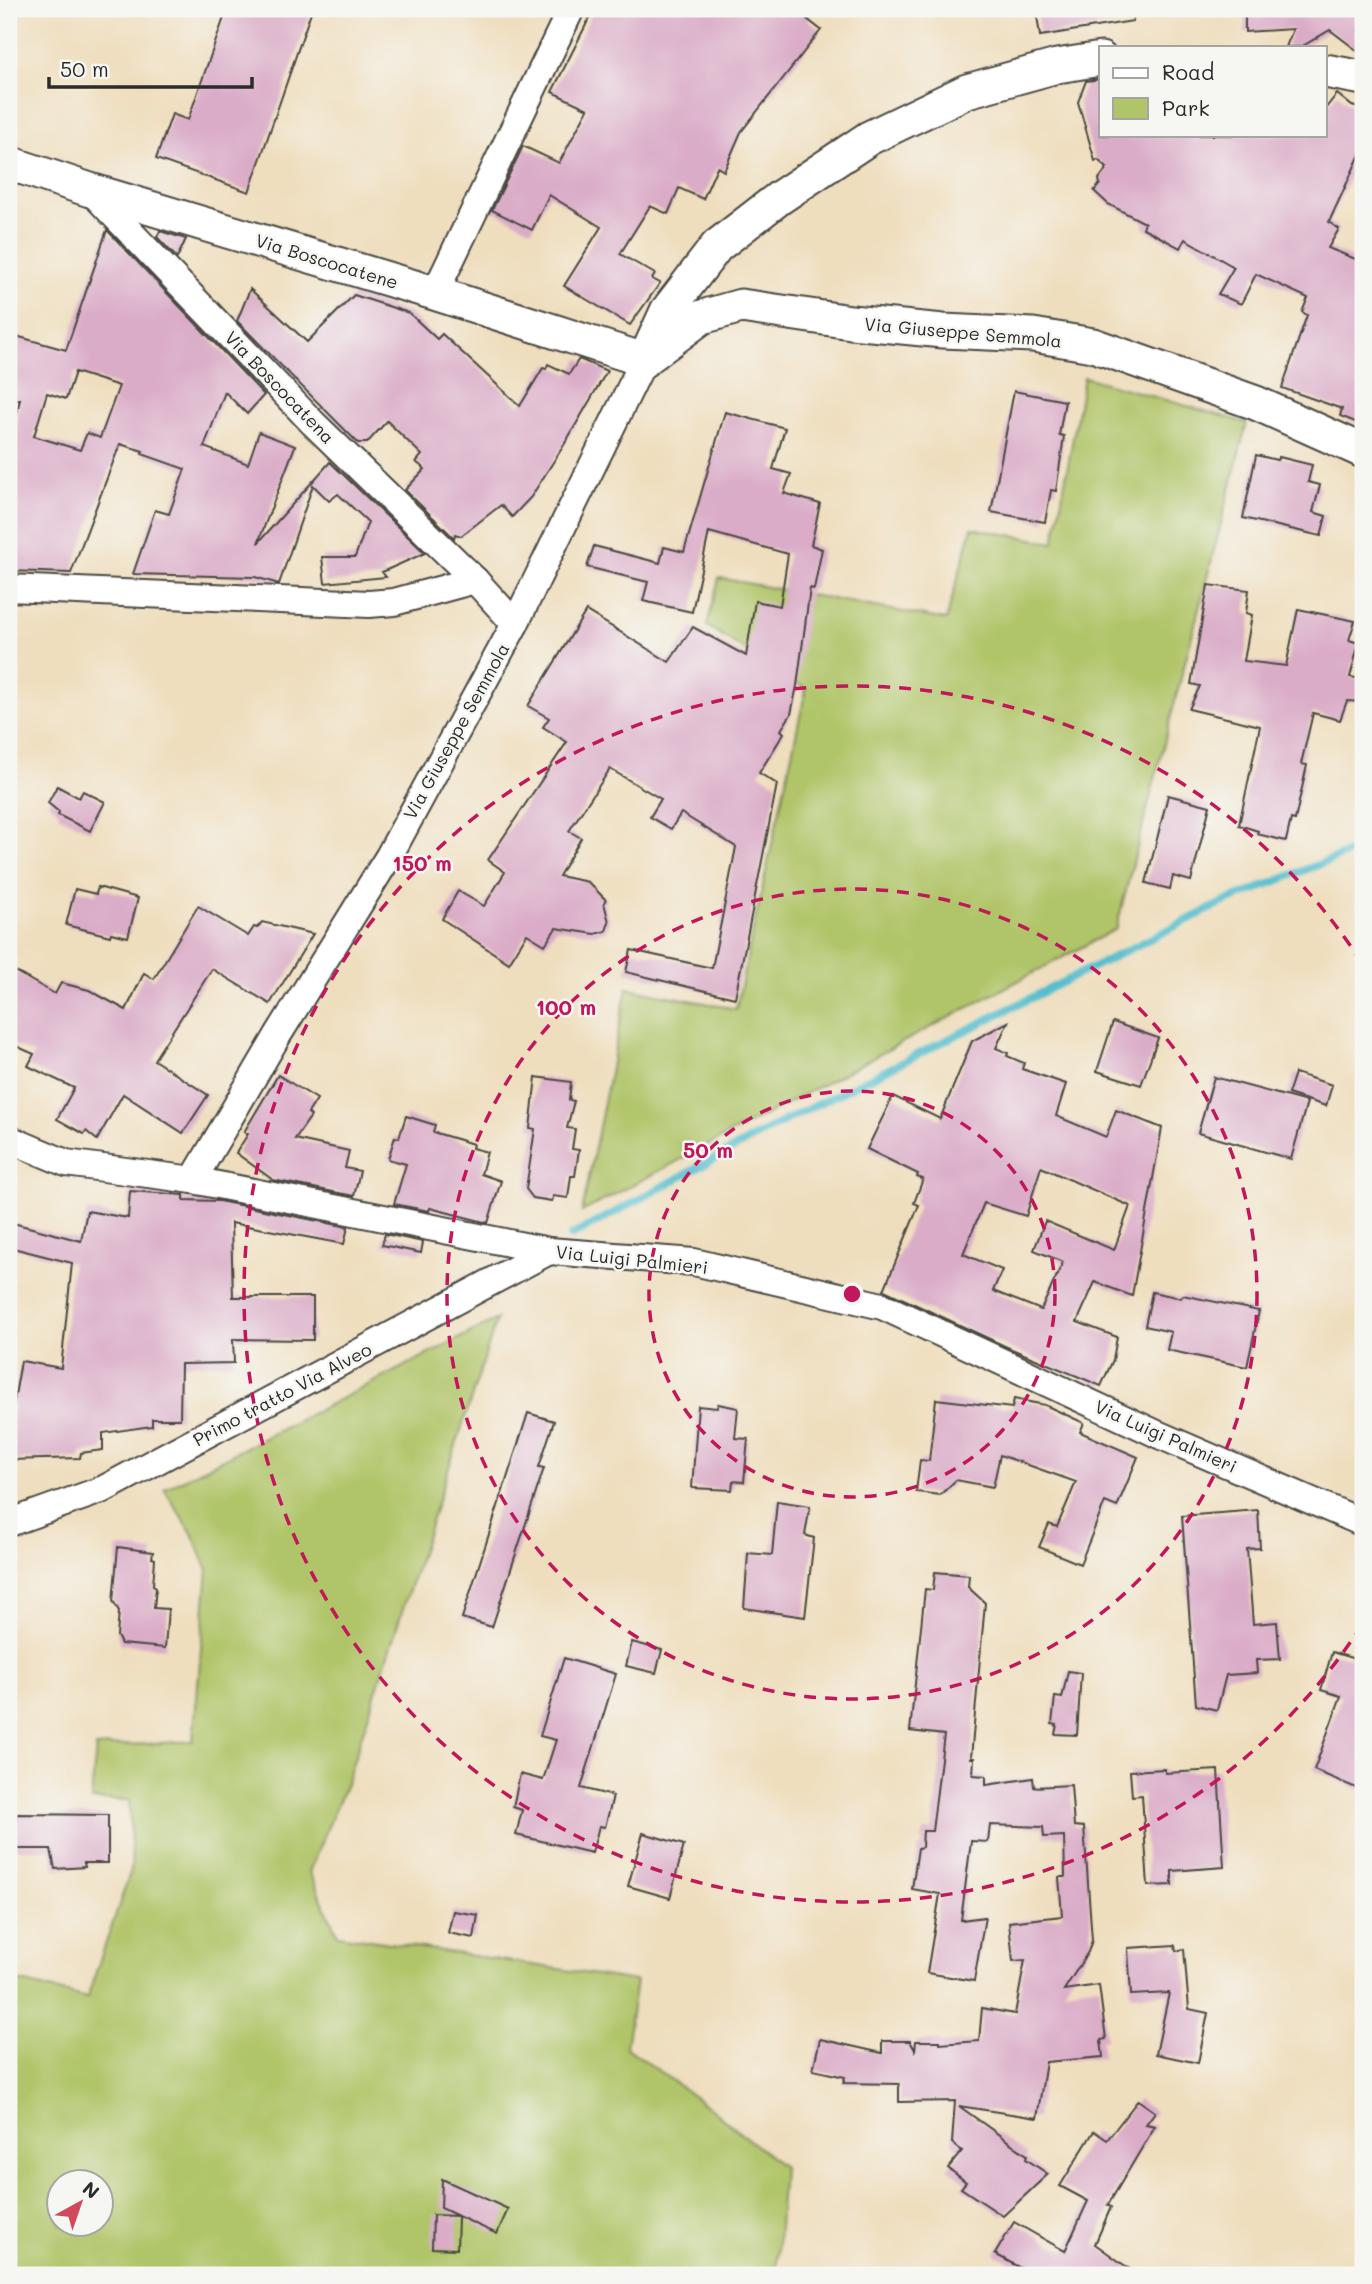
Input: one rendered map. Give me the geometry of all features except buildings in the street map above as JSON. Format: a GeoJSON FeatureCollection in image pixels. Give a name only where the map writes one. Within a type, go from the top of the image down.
{"type":"FeatureCollection","features":[{"type":"Feature","properties":{"kind":"street"},"geometry":{"type":"LineString","coordinates":[[435,293],[571,9]]}},
{"type":"Feature","properties":{"kind":"street","name":"Via Giuseppe Semmola"},"geometry":{"type":"LineString","coordinates":[[193,1180],[388,856],[515,624],[667,311],[718,246],[779,198],[869,138],[967,91],[1057,66],[1099,59]]}},
{"type":"Feature","properties":{"kind":"street"},"geometry":{"type":"LineString","coordinates":[[1326,71],[1363,78]]}},
{"type":"Feature","properties":{"kind":"street","name":"Via Boscocatene"},"geometry":{"type":"LineString","coordinates":[[9,163],[644,360]]}},
{"type":"Feature","properties":{"kind":"street","name":"Via Boscocatena"},"geometry":{"type":"LineString","coordinates":[[90,190],[313,423],[475,580],[515,624]]}},
{"type":"Feature","properties":{"kind":"street","name":"Via Giuseppe Semmola"},"geometry":{"type":"LineString","coordinates":[[644,360],[702,317],[741,306],[851,322],[943,331],[1033,335],[1093,345],[1256,403],[1363,451]]}},
{"type":"Feature","properties":{"kind":"street"},"geometry":{"type":"LineString","coordinates":[[9,589],[369,604],[394,602],[475,580]]}},
{"type":"Feature","properties":{"kind":"street"},"geometry":{"type":"LineString","coordinates":[[9,1139],[66,1163],[193,1180]]}},
{"type":"Feature","properties":{"kind":"street","name":"Via Luigi Palmieri"},"geometry":{"type":"LineString","coordinates":[[193,1180],[549,1251],[694,1262],[882,1307],[1157,1434],[1363,1523]]}},
{"type":"Feature","properties":{"kind":"street","name":"Primo tratto Via Alveo"},"geometry":{"type":"LineString","coordinates":[[9,1523],[104,1489],[549,1251]]}},
{"type":"Feature","properties":{"kind":"green space"},"geometry":{"type":"Polygon","coordinates":[[[1084,377],[1247,423],[1116,929],[582,1212],[627,988],[736,1009],[806,689],[707,626],[719,578],[946,620],[972,528],[1054,543],[1084,377]]]}},
{"type":"Feature","properties":{"kind":"green space"},"geometry":{"type":"Polygon","coordinates":[[[497,1319],[346,1784],[309,1872],[338,1935],[636,1981],[626,2047],[708,2107],[783,2167],[776,2275],[9,2275],[9,1979],[87,1998],[132,1867],[129,1800],[91,1800],[96,1747],[193,1741],[208,1570],[192,1533],[164,1489],[497,1319]]]}},
{"type":"Feature","properties":{"kind":"waterway"},"geometry":{"type":"LineString","coordinates":[[571,1236],[788,1119],[1224,902],[1363,847]]}}]}
